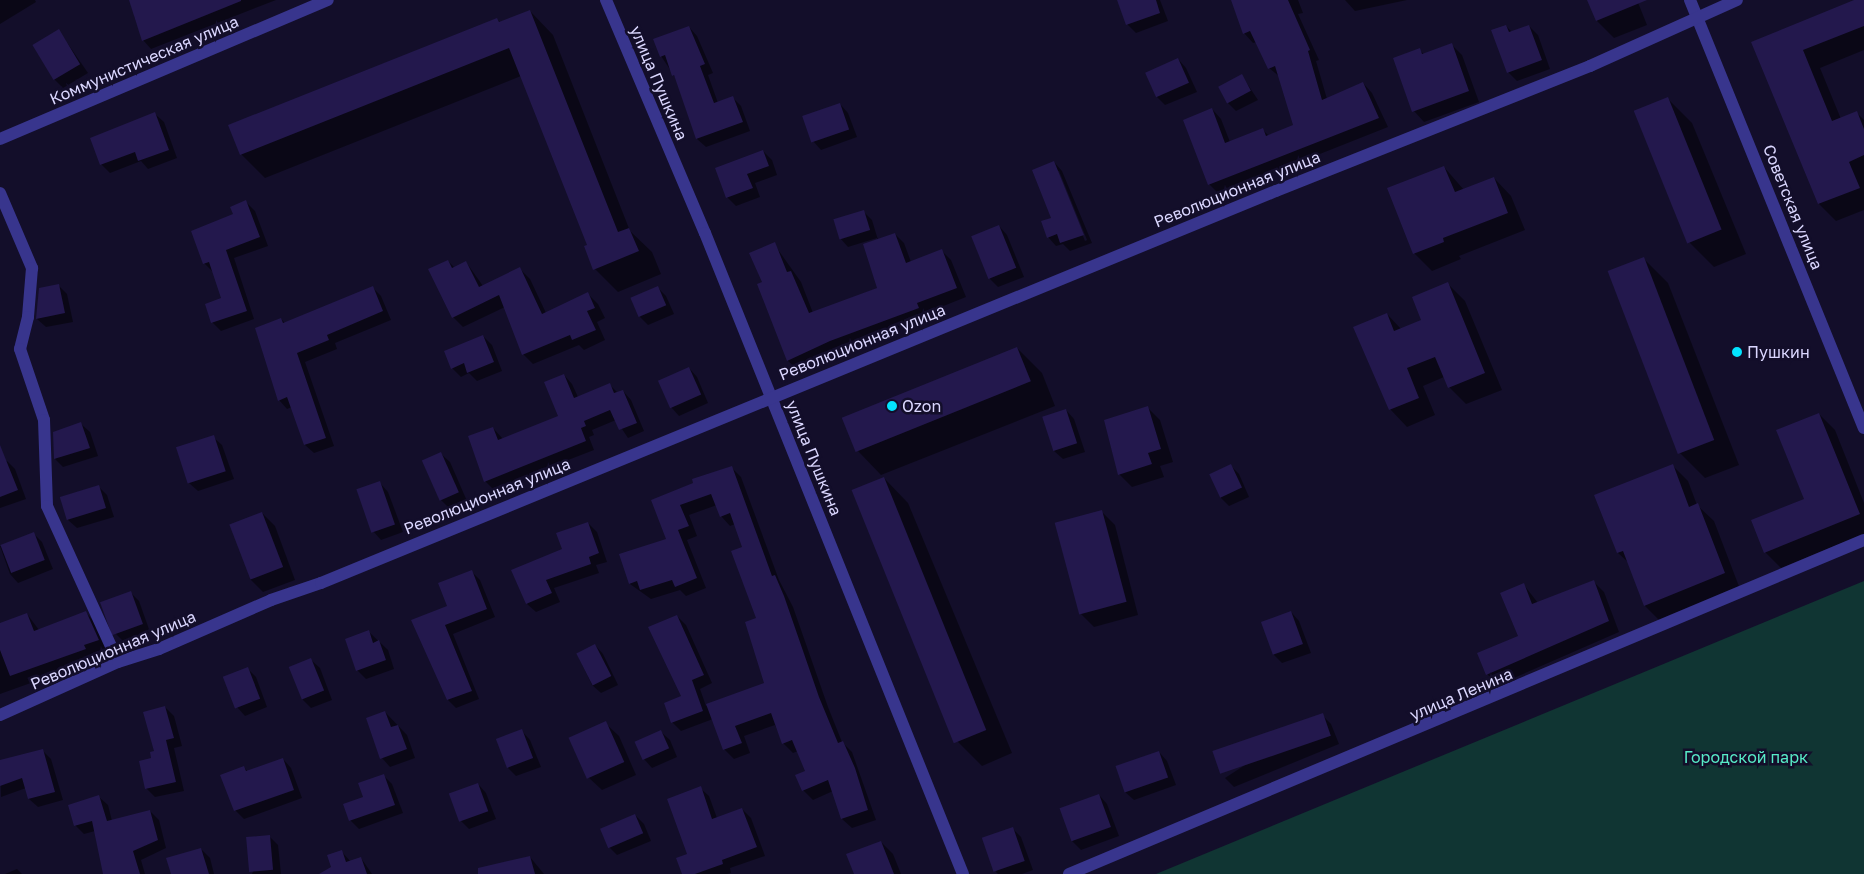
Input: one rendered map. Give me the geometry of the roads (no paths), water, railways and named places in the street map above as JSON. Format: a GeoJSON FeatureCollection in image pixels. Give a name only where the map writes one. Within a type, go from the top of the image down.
{"type":"FeatureCollection","features":[{"type":"Feature","properties":{"kind":"street","name":"Коммунистическая улица"},"geometry":{"type":"LineString","coordinates":[[0,139],[328,0]]}},
{"type":"Feature","properties":{"kind":"street","name":"улица Пушкина"},"geometry":{"type":"LineString","coordinates":[[606,0],[772,396],[963,874]]}},
{"type":"Feature","properties":{"kind":"street","name":"Советская улица"},"geometry":{"type":"LineString","coordinates":[[1690,0],[1864,428]]}},
{"type":"Feature","properties":{"kind":"street","name":"Революционная улица"},"geometry":{"type":"LineString","coordinates":[[0,715],[118,662],[159,649],[271,600],[321,583],[772,396],[1590,66],[1737,0]]}},
{"type":"Feature","properties":{"kind":"street"},"geometry":{"type":"LineString","coordinates":[[0,193],[32,268],[28,317],[20,349],[44,420],[47,506],[118,662]]}},
{"type":"Feature","properties":{"kind":"street","name":"улица Ленина"},"geometry":{"type":"LineString","coordinates":[[1069,874],[1864,540]]}},
{"type":"Feature","properties":{"kind":"place","name":"Пушкин"},"geometry":{"type":"Point","coordinates":[1737,352]}},
{"type":"Feature","properties":{"kind":"place","name":"Ozon"},"geometry":{"type":"Point","coordinates":[892,406]}},
{"type":"Feature","properties":{"kind":"park label","name":"Городской парк"},"geometry":{"type":"Point","coordinates":[1746,757]}}]}
